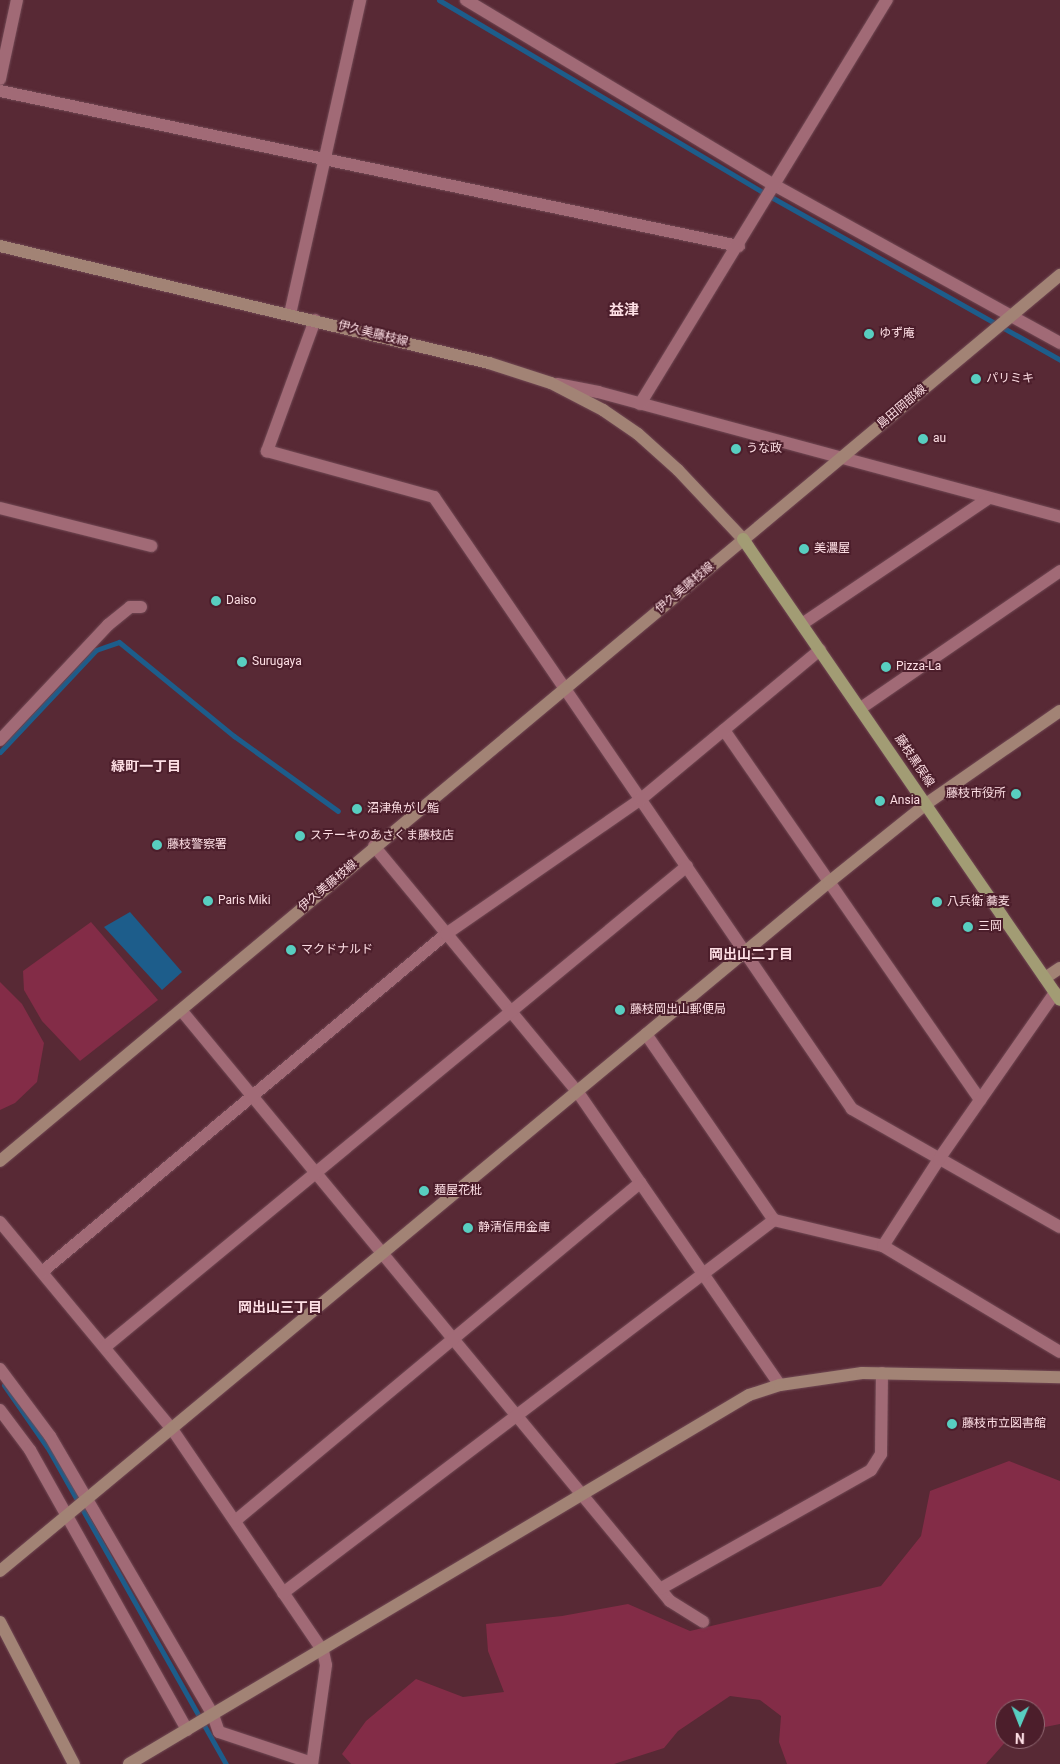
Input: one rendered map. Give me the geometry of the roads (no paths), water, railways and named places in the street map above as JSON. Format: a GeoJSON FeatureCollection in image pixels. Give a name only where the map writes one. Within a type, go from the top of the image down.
{"type":"FeatureCollection","features":[{"type":"Feature","properties":{"kind":"main road","name":"藤枝黒俣線"},"geometry":{"type":"LineString","coordinates":[[743,539],[1058,997]]}},
{"type":"Feature","properties":{"kind":"street"},"geometry":{"type":"LineString","coordinates":[[0,79],[17,0]]}},
{"type":"Feature","properties":{"kind":"street"},"geometry":{"type":"LineString","coordinates":[[290,314],[360,0]]}},
{"type":"Feature","properties":{"kind":"street"},"geometry":{"type":"LineString","coordinates":[[466,0],[774,185],[1060,343]]}},
{"type":"Feature","properties":{"kind":"street"},"geometry":{"type":"LineString","coordinates":[[640,404],[755,220],[774,185],[887,0]]}},
{"type":"Feature","properties":{"kind":"street"},"geometry":{"type":"LineString","coordinates":[[0,91],[739,246]]}},
{"type":"Feature","properties":{"kind":"street","name":"伊久美藤枝線"},"geometry":{"type":"LineString","coordinates":[[0,246],[489,363],[551,383],[603,410],[638,434],[678,470],[743,539],[0,1161]]}},
{"type":"Feature","properties":{"kind":"street","name":"島田岡部線"},"geometry":{"type":"LineString","coordinates":[[743,539],[1060,275]]}},
{"type":"Feature","properties":{"kind":"street"},"geometry":{"type":"LineString","coordinates":[[315,320],[267,452],[434,497],[852,1109],[1060,1227]]}},
{"type":"Feature","properties":{"kind":"street"},"geometry":{"type":"LineString","coordinates":[[551,383],[640,404],[1060,517]]}},
{"type":"Feature","properties":{"kind":"street"},"geometry":{"type":"LineString","coordinates":[[802,624],[988,498]]}},
{"type":"Feature","properties":{"kind":"street"},"geometry":{"type":"LineString","coordinates":[[0,508],[151,546]]}},
{"type":"Feature","properties":{"kind":"street"},"geometry":{"type":"LineString","coordinates":[[861,708],[1060,571]]}},
{"type":"Feature","properties":{"kind":"street"},"geometry":{"type":"LineString","coordinates":[[0,740],[108,625],[130,607],[141,607]]}},
{"type":"Feature","properties":{"kind":"street"},"geometry":{"type":"LineString","coordinates":[[42,1272],[250,1094],[446,934],[641,799],[820,650]]}},
{"type":"Feature","properties":{"kind":"street"},"geometry":{"type":"LineString","coordinates":[[0,1571],[746,953],[829,882],[926,804],[1060,710]]}},
{"type":"Feature","properties":{"kind":"street"},"geometry":{"type":"LineString","coordinates":[[724,730],[980,1100]]}},
{"type":"Feature","properties":{"kind":"street"},"geometry":{"type":"LineString","coordinates":[[374,846],[576,1092],[780,1384]]}},
{"type":"Feature","properties":{"kind":"street"},"geometry":{"type":"LineString","coordinates":[[104,1347],[509,1010],[687,866]]}},
{"type":"Feature","properties":{"kind":"street"},"geometry":{"type":"LineString","coordinates":[[1045,978],[1060,968]]}},
{"type":"Feature","properties":{"kind":"street"},"geometry":{"type":"LineString","coordinates":[[883,1246],[939,1159],[980,1100],[1058,997]]}},
{"type":"Feature","properties":{"kind":"street"},"geometry":{"type":"LineString","coordinates":[[181,1010],[382,1254],[583,1492],[670,1601],[703,1622]]}},
{"type":"Feature","properties":{"kind":"street"},"geometry":{"type":"LineString","coordinates":[[646,1034],[774,1220],[883,1246],[1060,1352]]}},
{"type":"Feature","properties":{"kind":"street"},"geometry":{"type":"LineString","coordinates":[[235,1521],[640,1183]]}},
{"type":"Feature","properties":{"kind":"street"},"geometry":{"type":"LineString","coordinates":[[283,1593],[774,1220]]}},
{"type":"Feature","properties":{"kind":"street"},"geometry":{"type":"LineString","coordinates":[[0,1222],[172,1429],[322,1651],[326,1665],[312,1764],[219,1732],[50,1436],[0,1369]]}},
{"type":"Feature","properties":{"kind":"street"},"geometry":{"type":"LineString","coordinates":[[660,1589],[871,1470],[881,1454],[882,1373]]}},
{"type":"Feature","properties":{"kind":"street"},"geometry":{"type":"LineString","coordinates":[[129,1764],[322,1651],[583,1492],[749,1396],[780,1384],[835,1375],[882,1373],[1060,1377]]}},
{"type":"Feature","properties":{"kind":"street"},"geometry":{"type":"LineString","coordinates":[[0,1410],[30,1450],[189,1730]]}},
{"type":"Feature","properties":{"kind":"street"},"geometry":{"type":"LineString","coordinates":[[0,1622],[74,1764]]}},
{"type":"Feature","properties":{"kind":"water"},"geometry":{"type":"Polygon","coordinates":[[[130,912],[182,972],[162,990],[104,927],[130,912]]]}},
{"type":"Feature","properties":{"kind":"waterway"},"geometry":{"type":"LineString","coordinates":[[439,0],[773,198],[1060,360]]}},
{"type":"Feature","properties":{"kind":"waterway"},"geometry":{"type":"LineString","coordinates":[[0,752],[96,650],[119,642],[234,736],[338,811]]}},
{"type":"Feature","properties":{"kind":"waterway"},"geometry":{"type":"LineString","coordinates":[[4,1385],[49,1450],[226,1764]]}},
{"type":"Feature","properties":{"kind":"place","name":"ゆず庵"},"geometry":{"type":"Point","coordinates":[869,334]}},
{"type":"Feature","properties":{"kind":"place","name":"パリミキ"},"geometry":{"type":"Point","coordinates":[976,379]}},
{"type":"Feature","properties":{"kind":"place","name":"au"},"geometry":{"type":"Point","coordinates":[923,439]}},
{"type":"Feature","properties":{"kind":"place","name":"うな政"},"geometry":{"type":"Point","coordinates":[736,449]}},
{"type":"Feature","properties":{"kind":"place","name":"美濃屋"},"geometry":{"type":"Point","coordinates":[804,549]}},
{"type":"Feature","properties":{"kind":"place","name":"Daiso"},"geometry":{"type":"Point","coordinates":[216,601]}},
{"type":"Feature","properties":{"kind":"place","name":"Surugaya"},"geometry":{"type":"Point","coordinates":[242,662]}},
{"type":"Feature","properties":{"kind":"place","name":"Pizza-La"},"geometry":{"type":"Point","coordinates":[886,667]}},
{"type":"Feature","properties":{"kind":"place","name":"藤枝市役所"},"geometry":{"type":"Point","coordinates":[1016,794]}},
{"type":"Feature","properties":{"kind":"place","name":"Ansia"},"geometry":{"type":"Point","coordinates":[880,801]}},
{"type":"Feature","properties":{"kind":"place","name":"沼津魚がし鮨"},"geometry":{"type":"Point","coordinates":[357,809]}},
{"type":"Feature","properties":{"kind":"place","name":"ステーキのあさくま藤枝店"},"geometry":{"type":"Point","coordinates":[300,836]}},
{"type":"Feature","properties":{"kind":"place","name":"藤枝警察署"},"geometry":{"type":"Point","coordinates":[157,845]}},
{"type":"Feature","properties":{"kind":"place","name":"Paris Miki"},"geometry":{"type":"Point","coordinates":[208,901]}},
{"type":"Feature","properties":{"kind":"place","name":"八兵衛 蕎麦"},"geometry":{"type":"Point","coordinates":[937,902]}},
{"type":"Feature","properties":{"kind":"place","name":"三岡"},"geometry":{"type":"Point","coordinates":[968,927]}},
{"type":"Feature","properties":{"kind":"place","name":"マクドナルド"},"geometry":{"type":"Point","coordinates":[291,950]}},
{"type":"Feature","properties":{"kind":"place","name":"藤枝岡出山郵便局"},"geometry":{"type":"Point","coordinates":[620,1010]}},
{"type":"Feature","properties":{"kind":"place","name":"麺屋花枇"},"geometry":{"type":"Point","coordinates":[424,1191]}},
{"type":"Feature","properties":{"kind":"place","name":"静清信用金庫"},"geometry":{"type":"Point","coordinates":[468,1228]}},
{"type":"Feature","properties":{"kind":"place","name":"藤枝市立図書館"},"geometry":{"type":"Point","coordinates":[952,1424]}},
{"type":"Feature","properties":{"kind":"district","name":"益津"},"geometry":{"type":"Point","coordinates":[624,311]}},
{"type":"Feature","properties":{"kind":"district","name":"緑町一丁目"},"geometry":{"type":"Point","coordinates":[146,766]}},
{"type":"Feature","properties":{"kind":"district","name":"岡出山二丁目"},"geometry":{"type":"Point","coordinates":[751,954]}},
{"type":"Feature","properties":{"kind":"district","name":"岡出山三丁目"},"geometry":{"type":"Point","coordinates":[280,1307]}}]}
